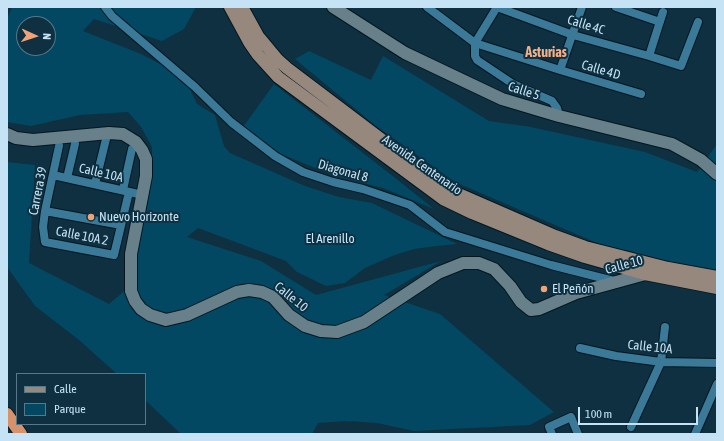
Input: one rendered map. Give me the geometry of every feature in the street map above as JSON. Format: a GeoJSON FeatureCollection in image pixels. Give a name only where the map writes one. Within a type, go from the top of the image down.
{"type":"FeatureCollection","features":[{"type":"Feature","properties":{"kind":"highway"},"geometry":{"type":"LineString","coordinates":[[7,414],[20,434]]}},
{"type":"Feature","properties":{"kind":"main road","name":"Avenida Centenario"},"geometry":{"type":"LineString","coordinates":[[230,7],[249,42],[258,55],[278,77],[443,199],[472,213],[548,244],[585,257],[645,274],[717,288]]}},
{"type":"Feature","properties":{"kind":"main road","name":"Avenida Centenario"},"geometry":{"type":"LineString","coordinates":[[242,7],[258,36],[278,60],[287,68],[447,189],[555,236],[604,252],[668,268],[717,277]]}},
{"type":"Feature","properties":{"kind":"street","name":"Diagonal 8"},"geometry":{"type":"LineString","coordinates":[[105,7],[112,16],[195,87],[231,122],[275,156],[304,172],[410,205],[445,232],[551,265],[617,282]]}},
{"type":"Feature","properties":{"kind":"street","name":"Calle 5"},"geometry":{"type":"LineString","coordinates":[[332,7],[405,54],[502,99],[558,116],[672,144],[701,160],[717,174]]}},
{"type":"Feature","properties":{"kind":"street","name":"Calle 4D"},"geometry":{"type":"LineString","coordinates":[[427,7],[475,43],[641,94]]}},
{"type":"Feature","properties":{"kind":"street"},"geometry":{"type":"LineString","coordinates":[[497,7],[475,43],[475,56],[477,60],[513,84],[552,101],[557,108],[558,116]]}},
{"type":"Feature","properties":{"kind":"street","name":"Calle 4C"},"geometry":{"type":"LineString","coordinates":[[497,7],[572,35],[681,66],[698,22]]}},
{"type":"Feature","properties":{"kind":"street"},"geometry":{"type":"LineString","coordinates":[[560,70],[582,7]]}},
{"type":"Feature","properties":{"kind":"street"},"geometry":{"type":"LineString","coordinates":[[616,7],[660,22]]}},
{"type":"Feature","properties":{"kind":"street"},"geometry":{"type":"LineString","coordinates":[[648,56],[663,12]]}},
{"type":"Feature","properties":{"kind":"street","name":"Calle 10"},"geometry":{"type":"LineString","coordinates":[[7,134],[16,138],[33,140],[109,133],[123,134],[136,142],[146,159],[146,176],[131,254],[131,291],[135,301],[141,309],[150,315],[166,320],[187,315],[237,292],[249,290],[262,292],[273,297],[288,315],[305,326],[321,331],[337,332],[364,322],[438,273],[463,263],[479,263],[494,269],[510,286],[521,302],[531,310],[540,309],[576,292],[668,268]]}},
{"type":"Feature","properties":{"kind":"street"},"geometry":{"type":"LineString","coordinates":[[95,184],[107,135]]}},
{"type":"Feature","properties":{"kind":"street"},"geometry":{"type":"LineString","coordinates":[[67,178],[75,144]]}},
{"type":"Feature","properties":{"kind":"street","name":"Carrera 39"},"geometry":{"type":"LineString","coordinates":[[45,242],[43,228],[45,211],[59,146]]}},
{"type":"Feature","properties":{"kind":"street"},"geometry":{"type":"LineString","coordinates":[[45,211],[122,225],[132,149]]}},
{"type":"Feature","properties":{"kind":"street","name":"Calle 10A"},"geometry":{"type":"LineString","coordinates":[[53,175],[143,195]]}},
{"type":"Feature","properties":{"kind":"street","name":"Calle 10A 2"},"geometry":{"type":"LineString","coordinates":[[45,242],[114,254],[122,225]]}},
{"type":"Feature","properties":{"kind":"street"},"geometry":{"type":"LineString","coordinates":[[631,427],[661,362],[665,327]]}},
{"type":"Feature","properties":{"kind":"street","name":"Calle 10A"},"geometry":{"type":"LineString","coordinates":[[580,348],[616,356],[661,362],[717,363]]}},
{"type":"Feature","properties":{"kind":"street"},"geometry":{"type":"LineString","coordinates":[[695,434],[717,384]]}},
{"type":"Feature","properties":{"kind":"street"},"geometry":{"type":"LineString","coordinates":[[551,430],[571,417],[578,434]]}},
{"type":"Feature","properties":{"kind":"green space","name":"El Arenillo"},"geometry":{"type":"Polygon","coordinates":[[[12,7],[196,7],[184,29],[162,41],[94,19],[83,31],[141,54],[164,66],[190,89],[197,104],[215,115],[224,146],[230,153],[305,186],[339,197],[372,203],[457,244],[414,249],[392,256],[365,268],[345,283],[326,286],[297,272],[286,261],[198,228],[187,237],[261,261],[316,295],[441,261],[384,295],[440,314],[554,412],[530,425],[414,431],[377,423],[346,421],[318,423],[312,434],[181,434],[146,401],[146,373],[116,373],[79,340],[35,306],[7,267],[7,162],[35,165],[29,263],[109,304],[136,281],[137,246],[152,174],[152,147],[141,127],[128,112],[80,115],[31,126],[7,122],[7,19],[12,7]]]}},
{"type":"Feature","properties":{"kind":"green space"},"geometry":{"type":"Polygon","coordinates":[[[309,51],[371,80],[383,56],[489,121],[531,127],[645,152],[697,172],[717,144],[717,272],[611,249],[455,182],[376,126],[295,59],[309,51]]]}},
{"type":"Feature","properties":{"kind":"green space"},"geometry":{"type":"Polygon","coordinates":[[[274,84],[434,209],[383,188],[335,176],[281,154],[243,127],[274,84]]]}},
{"type":"Feature","properties":{"kind":"place","name":"Nuevo Horizonte"},"geometry":{"type":"Point","coordinates":[91,217]}},
{"type":"Feature","properties":{"kind":"place","name":"El Peñón"},"geometry":{"type":"Point","coordinates":[544,289]}},
{"type":"Feature","properties":{"kind":"district","name":"Asturias"},"geometry":{"type":"Point","coordinates":[546,53]}}]}
